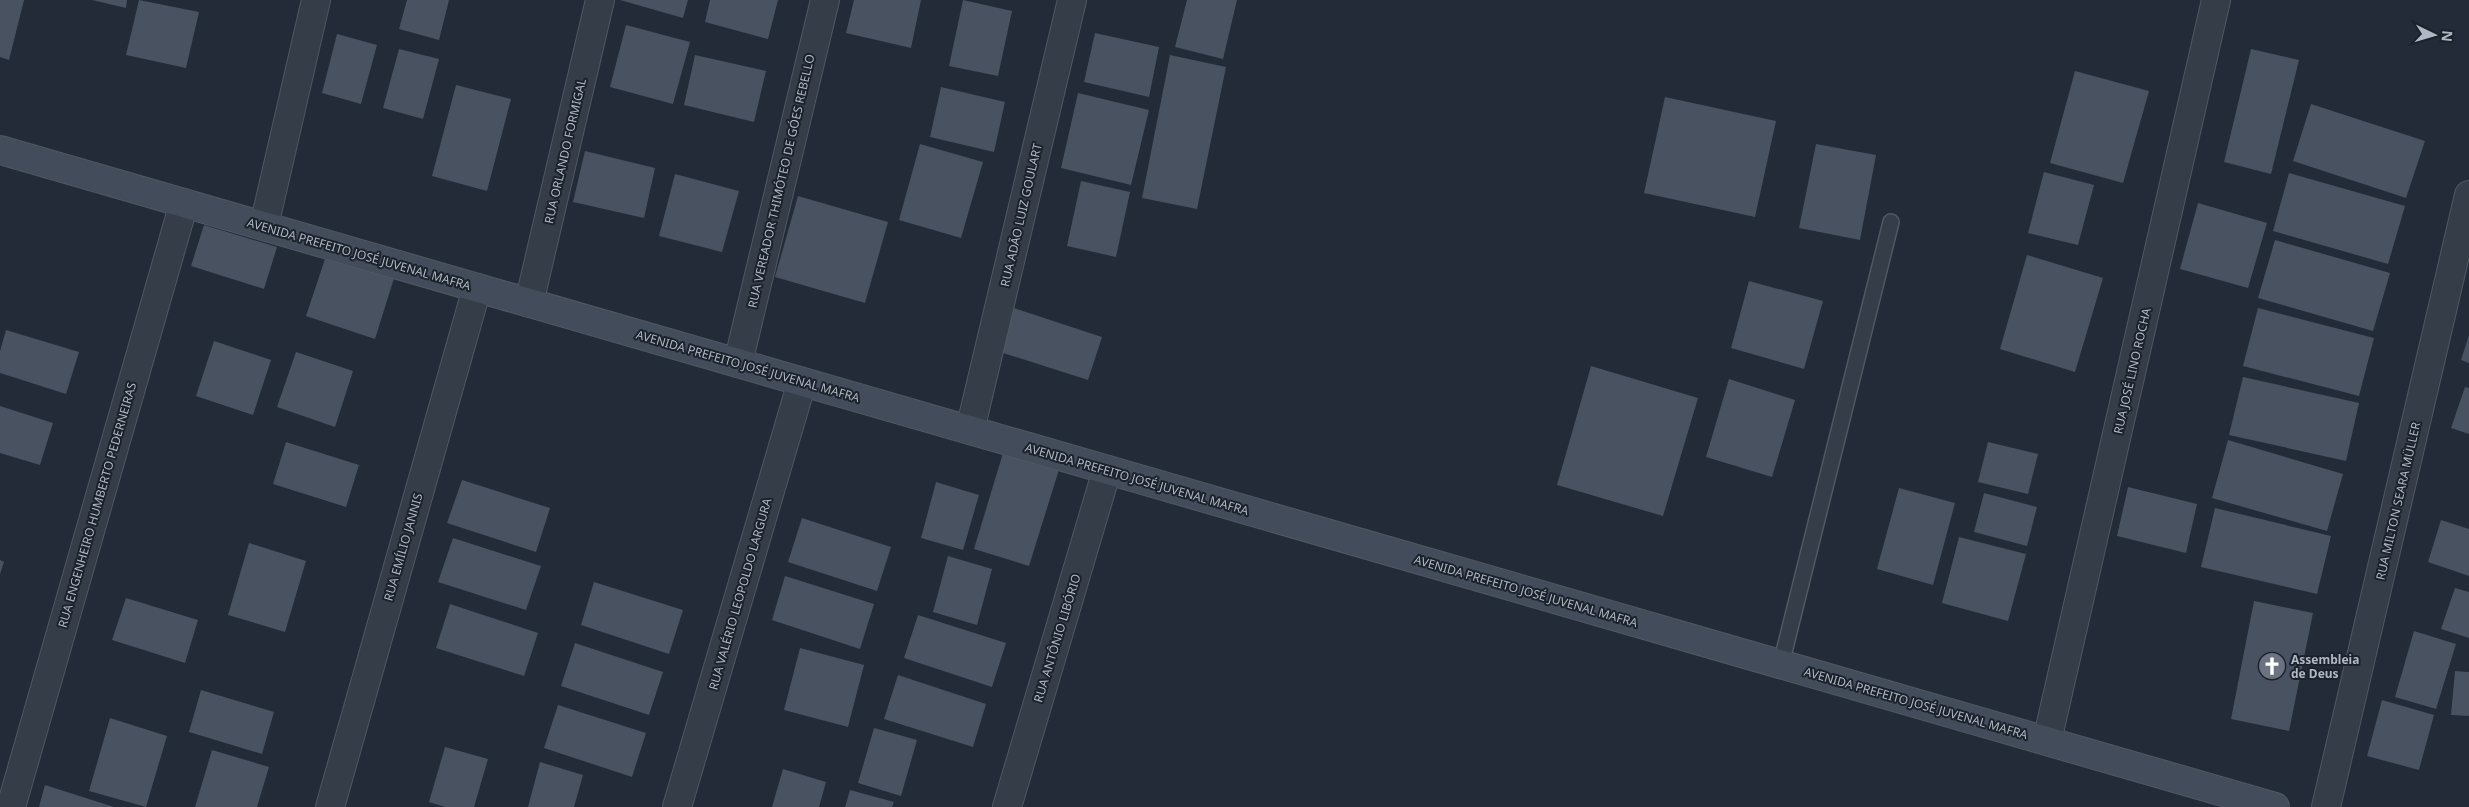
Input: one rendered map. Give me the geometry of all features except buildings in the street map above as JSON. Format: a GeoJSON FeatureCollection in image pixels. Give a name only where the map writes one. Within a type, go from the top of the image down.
{"type":"FeatureCollection","features":[{"type":"Feature","properties":{"kind":"main road","name":"AVENIDA PREFEITO JOSÉ JUVENAL MAFRA"},"geometry":{"type":"LineString","coordinates":[[0,150],[2275,807]]}},
{"type":"Feature","properties":{"kind":"street"},"geometry":{"type":"LineString","coordinates":[[264,226],[316,0]]}},
{"type":"Feature","properties":{"kind":"street","name":"RUA ORLANDO FORMIGAL"},"geometry":{"type":"LineString","coordinates":[[529,303],[600,0]]}},
{"type":"Feature","properties":{"kind":"street","name":"RUA VEREADOR THIMÓTEO DE GÓES REBELLO"},"geometry":{"type":"LineString","coordinates":[[738,363],[824,0]]}},
{"type":"Feature","properties":{"kind":"street","name":"RUA ADÃO LUIZ GOULART"},"geometry":{"type":"LineString","coordinates":[[970,430],[1072,0]]}},
{"type":"Feature","properties":{"kind":"street","name":"RUA JOSÉ LINO ROCHA"},"geometry":{"type":"LineString","coordinates":[[2047,741],[2216,0]]}},
{"type":"Feature","properties":{"kind":"street","name":"RUA MILTON SEARA MÜLLER"},"geometry":{"type":"LineString","coordinates":[[2326,807],[2469,195]]}},
{"type":"Feature","properties":{"kind":"street","name":"RUA ENGENHEIRO HUMBERTO PEDERNEIRAS"},"geometry":{"type":"LineString","coordinates":[[11,807],[184,203]]}},
{"type":"Feature","properties":{"kind":"street","name":"RUA EMÍLIO JANNIS"},"geometry":{"type":"LineString","coordinates":[[330,807],[477,288]]}},
{"type":"Feature","properties":{"kind":"street","name":"RUA VALÉRIO LEOPOLDO LARGURA"},"geometry":{"type":"LineString","coordinates":[[677,807],[802,382]]}},
{"type":"Feature","properties":{"kind":"street","name":"RUA ANTÔNIO LIBÓRIO"},"geometry":{"type":"LineString","coordinates":[[1007,807],[1107,470]]}},
{"type":"Feature","properties":{"kind":"lane"},"geometry":{"type":"LineString","coordinates":[[1781,664],[1891,222]]}},
{"type":"Feature","properties":{"kind":"place","name":"Assembleia de Deus"},"geometry":{"type":"Point","coordinates":[2272,666]}}]}
